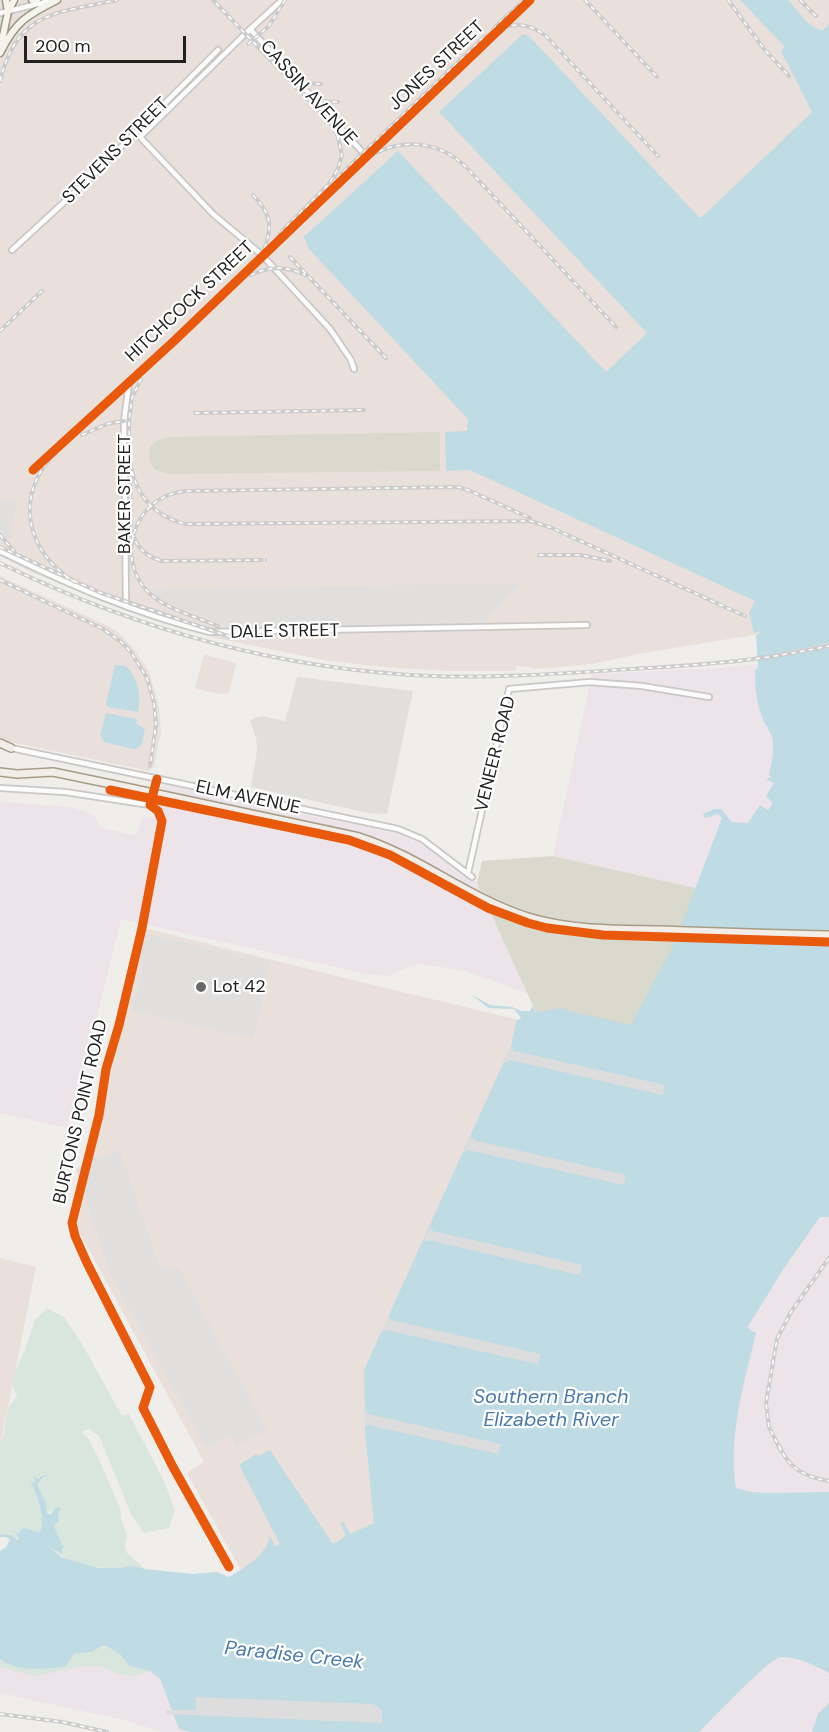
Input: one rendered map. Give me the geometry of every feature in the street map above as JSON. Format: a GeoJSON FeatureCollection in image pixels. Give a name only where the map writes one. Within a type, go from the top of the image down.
{"type":"FeatureCollection","features":[{"type":"Feature","properties":{"kind":"main road"},"geometry":{"type":"LineString","coordinates":[[0,745],[11,748]]}},
{"type":"Feature","properties":{"kind":"main road"},"geometry":{"type":"LineString","coordinates":[[0,772],[17,774],[54,772],[359,837],[390,848],[486,901],[512,912],[548,922],[590,928],[829,935]]}},
{"type":"Feature","properties":{"kind":"street"},"geometry":{"type":"LineString","coordinates":[[6,0],[8,12]]}},
{"type":"Feature","properties":{"kind":"street"},"geometry":{"type":"LineString","coordinates":[[0,52],[8,12],[15,0]]}},
{"type":"Feature","properties":{"kind":"street"},"geometry":{"type":"LineString","coordinates":[[32,0],[37,0]]}},
{"type":"Feature","properties":{"kind":"street"},"geometry":{"type":"LineString","coordinates":[[0,13],[57,0]]}},
{"type":"Feature","properties":{"kind":"street"},"geometry":{"type":"LineString","coordinates":[[0,52],[10,33],[21,20],[57,0]]}},
{"type":"Feature","properties":{"kind":"street","name":"STEVENS STREET"},"geometry":{"type":"LineString","coordinates":[[263,256],[213,214],[140,137],[282,0]]}},
{"type":"Feature","properties":{"kind":"street","name":"JONES STREET"},"geometry":{"type":"LineString","coordinates":[[366,156],[530,0]]}},
{"type":"Feature","properties":{"kind":"street","name":"CASSIN AVENUE"},"geometry":{"type":"LineString","coordinates":[[250,29],[366,156]]}},
{"type":"Feature","properties":{"kind":"street","name":"STEVENS STREET"},"geometry":{"type":"LineString","coordinates":[[12,250],[86,182],[218,50]]}},
{"type":"Feature","properties":{"kind":"street","name":"HITCHCOCK STREET"},"geometry":{"type":"LineString","coordinates":[[33,470],[263,256],[366,156]]}},
{"type":"Feature","properties":{"kind":"street"},"geometry":{"type":"LineString","coordinates":[[263,256],[330,329],[351,360],[354,369]]}},
{"type":"Feature","properties":{"kind":"street","name":"BAKER STREET"},"geometry":{"type":"LineString","coordinates":[[126,605],[124,421],[129,382]]}},
{"type":"Feature","properties":{"kind":"street","name":"DALE STREET"},"geometry":{"type":"LineString","coordinates":[[0,551],[62,581],[126,605],[198,629],[219,633],[586,625]]}},
{"type":"Feature","properties":{"kind":"street","name":"VENEER ROAD"},"geometry":{"type":"LineString","coordinates":[[470,875],[509,689],[590,682],[709,697]]}},
{"type":"Feature","properties":{"kind":"street","name":"ELM AVENUE"},"geometry":{"type":"LineString","coordinates":[[11,748],[398,829],[422,839],[470,875]]}},
{"type":"Feature","properties":{"kind":"street"},"geometry":{"type":"LineString","coordinates":[[0,788],[65,792],[150,805],[157,779]]}},
{"type":"Feature","properties":{"kind":"street","name":"BURTONS POINT ROAD"},"geometry":{"type":"LineString","coordinates":[[150,805],[158,811],[162,821],[152,884],[133,970],[108,1059],[99,1115],[72,1223],[87,1263],[150,1387],[143,1408],[173,1467],[229,1566]]}},
{"type":"Feature","properties":{"kind":"shaded area"},"geometry":{"type":"Polygon","coordinates":[[[0,0],[829,0],[829,169],[771,632],[638,654],[593,664],[539,669],[517,666],[515,671],[445,671],[382,667],[323,660],[215,638],[153,620],[29,571],[0,556],[0,0]]]}},
{"type":"Feature","properties":{"kind":"shaded area"},"geometry":{"type":"Polygon","coordinates":[[[440,432],[440,471],[168,474],[154,469],[149,459],[150,447],[167,437],[440,432]]]}},
{"type":"Feature","properties":{"kind":"shaded area"},"geometry":{"type":"Polygon","coordinates":[[[0,498],[18,501],[9,542],[0,530],[0,498]]]}},
{"type":"Feature","properties":{"kind":"shaded area"},"geometry":{"type":"Polygon","coordinates":[[[0,576],[108,626],[118,632],[135,650],[149,671],[159,706],[161,732],[154,767],[149,771],[0,740],[0,576]]]}},
{"type":"Feature","properties":{"kind":"shaded area"},"geometry":{"type":"Polygon","coordinates":[[[522,583],[484,622],[230,627],[158,599],[156,589],[522,583]]]}},
{"type":"Feature","properties":{"kind":"shaded area"},"geometry":{"type":"Polygon","coordinates":[[[204,654],[236,663],[229,693],[218,694],[195,688],[204,654]]]}},
{"type":"Feature","properties":{"kind":"shaded area"},"geometry":{"type":"Polygon","coordinates":[[[764,663],[797,764],[757,831],[695,888],[553,856],[592,674],[736,667],[764,663]]]}},
{"type":"Feature","properties":{"kind":"shaded area"},"geometry":{"type":"Polygon","coordinates":[[[297,677],[413,691],[387,814],[368,813],[251,787],[257,750],[256,738],[250,721],[263,716],[285,721],[297,677]]]}},
{"type":"Feature","properties":{"kind":"shaded area"},"geometry":{"type":"Polygon","coordinates":[[[166,785],[394,833],[426,846],[477,883],[527,993],[465,971],[423,964],[409,966],[389,976],[366,974],[121,919],[67,1128],[0,1113],[0,802],[70,807],[94,816],[99,827],[136,836],[142,817],[153,819],[160,786],[166,785]]]}},
{"type":"Feature","properties":{"kind":"shaded area"},"geometry":{"type":"Polygon","coordinates":[[[553,856],[695,888],[681,945],[633,1029],[538,1017],[477,883],[482,861],[553,856]]]}},
{"type":"Feature","properties":{"kind":"shaded area"},"geometry":{"type":"Polygon","coordinates":[[[141,927],[616,1043],[462,1598],[262,1608],[187,1473],[204,1462],[77,1228],[141,927]]]}},
{"type":"Feature","properties":{"kind":"shaded area","name":"Lot 42"},"geometry":{"type":"Polygon","coordinates":[[[144,933],[271,961],[253,1039],[132,1011],[143,963],[137,962],[144,933]]]}},
{"type":"Feature","properties":{"kind":"shaded area"},"geometry":{"type":"Polygon","coordinates":[[[120,1151],[160,1267],[179,1268],[268,1431],[236,1446],[230,1435],[205,1447],[109,1272],[76,1169],[87,1161],[120,1151]]]}},
{"type":"Feature","properties":{"kind":"shaded area"},"geometry":{"type":"Polygon","coordinates":[[[786,1217],[829,1217],[829,1497],[781,1499],[712,1486],[712,1330],[786,1217]]]}},
{"type":"Feature","properties":{"kind":"shaded area"},"geometry":{"type":"Polygon","coordinates":[[[0,1258],[36,1267],[0,1447],[0,1258]]]}},
{"type":"Feature","properties":{"kind":"shaded area"},"geometry":{"type":"Polygon","coordinates":[[[47,1308],[64,1317],[81,1342],[122,1416],[129,1414],[165,1483],[175,1511],[169,1528],[144,1533],[131,1514],[99,1436],[88,1429],[82,1432],[97,1455],[120,1508],[121,1520],[127,1535],[125,1546],[127,1553],[145,1569],[134,1566],[107,1568],[89,1566],[71,1561],[48,1546],[62,1554],[63,1546],[54,1526],[59,1521],[58,1515],[61,1507],[47,1514],[46,1503],[37,1484],[38,1481],[47,1477],[44,1475],[36,1479],[34,1477],[35,1485],[30,1481],[41,1513],[40,1533],[23,1528],[15,1534],[19,1539],[17,1540],[11,1535],[0,1534],[0,1443],[3,1438],[8,1408],[17,1396],[12,1384],[13,1376],[35,1320],[47,1308]]]}},
{"type":"Feature","properties":{"kind":"shaded area"},"geometry":{"type":"Polygon","coordinates":[[[712,1625],[813,1661],[829,1669],[829,1732],[618,1732],[712,1625]]]}},
{"type":"Feature","properties":{"kind":"shaded area"},"geometry":{"type":"Polygon","coordinates":[[[104,1645],[120,1654],[129,1666],[150,1671],[133,1676],[120,1675],[99,1666],[78,1667],[36,1676],[0,1667],[0,1659],[4,1662],[92,1652],[104,1645]]]}},
{"type":"Feature","properties":{"kind":"shaded area"},"geometry":{"type":"Polygon","coordinates":[[[74,1654],[150,1671],[160,1679],[179,1729],[190,1732],[162,1732],[124,1720],[0,1693],[0,1659],[74,1654]]]}},
{"type":"Feature","properties":{"kind":"water","name":"Southern Branch Elizabeth River"},"geometry":{"type":"Polygon","coordinates":[[[740,0],[788,0],[809,24],[822,31],[829,24],[829,1217],[820,1217],[786,1265],[747,1328],[756,1333],[738,1410],[734,1468],[736,1488],[751,1492],[829,1492],[829,1673],[799,1660],[781,1657],[765,1667],[699,1732],[190,1732],[179,1729],[160,1679],[150,1671],[129,1666],[120,1654],[104,1645],[92,1652],[74,1654],[65,1667],[31,1669],[15,1666],[0,1659],[0,1551],[10,1540],[0,1537],[0,1534],[11,1535],[17,1540],[19,1539],[14,1531],[18,1534],[23,1528],[40,1532],[41,1513],[30,1481],[35,1484],[34,1476],[37,1479],[44,1475],[48,1477],[44,1477],[37,1484],[46,1503],[47,1514],[61,1507],[58,1515],[59,1521],[54,1526],[63,1546],[62,1554],[48,1546],[61,1557],[98,1568],[134,1566],[193,1574],[217,1572],[229,1577],[260,1555],[270,1536],[275,1546],[280,1544],[239,1465],[256,1454],[258,1456],[270,1450],[333,1544],[346,1536],[340,1523],[343,1521],[350,1534],[374,1523],[365,1430],[364,1370],[511,1046],[516,1022],[521,1018],[514,1009],[488,1008],[472,995],[490,1005],[512,1007],[521,1011],[530,1011],[533,1006],[535,1012],[565,1008],[565,1010],[631,1025],[675,942],[722,818],[718,814],[705,818],[703,814],[714,809],[721,809],[732,822],[748,823],[760,805],[768,810],[773,803],[766,796],[774,783],[766,779],[771,777],[769,775],[773,742],[760,711],[756,688],[755,670],[758,668],[756,635],[760,631],[754,633],[749,613],[755,601],[470,470],[446,471],[445,432],[467,431],[468,419],[308,248],[304,237],[398,151],[606,372],[647,333],[439,112],[523,34],[529,36],[699,217],[702,217],[812,112],[781,51],[785,47],[740,0]]]}},
{"type":"Feature","properties":{"kind":"water"},"geometry":{"type":"Polygon","coordinates":[[[115,665],[126,666],[134,676],[139,694],[138,712],[108,707],[106,704],[115,665]]]}},
{"type":"Feature","properties":{"kind":"water"},"geometry":{"type":"Polygon","coordinates":[[[106,713],[137,719],[136,724],[145,729],[142,744],[132,749],[104,742],[100,735],[106,713]]]}},
{"type":"Feature","properties":{"kind":"water"},"geometry":{"type":"Polygon","coordinates":[[[829,1703],[829,1732],[812,1732],[818,1714],[829,1703]]]}},
{"type":"Feature","properties":{"kind":"pier"},"geometry":{"type":"Polygon","coordinates":[[[829,643],[829,648],[755,660],[755,658],[829,643]]]}},
{"type":"Feature","properties":{"kind":"pier"},"geometry":{"type":"Polygon","coordinates":[[[112,779],[350,829],[413,854],[495,899],[541,916],[596,924],[829,931],[829,944],[595,937],[538,928],[475,904],[382,853],[347,842],[110,792],[112,779]]]}},
{"type":"Feature","properties":{"kind":"pier"},"geometry":{"type":"Polygon","coordinates":[[[511,1046],[514,1051],[665,1085],[663,1095],[510,1060],[504,1063],[511,1046]]]}},
{"type":"Feature","properties":{"kind":"pier"},"geometry":{"type":"Polygon","coordinates":[[[471,1136],[473,1140],[626,1175],[624,1185],[468,1150],[463,1153],[471,1136]]]}},
{"type":"Feature","properties":{"kind":"pier"},"geometry":{"type":"Polygon","coordinates":[[[430,1227],[433,1231],[582,1265],[580,1275],[428,1240],[423,1242],[430,1227]]]}},
{"type":"Feature","properties":{"kind":"pier"},"geometry":{"type":"Polygon","coordinates":[[[389,1316],[391,1320],[541,1354],[538,1364],[386,1330],[381,1332],[389,1316]]]}},
{"type":"Feature","properties":{"kind":"pier"},"geometry":{"type":"Polygon","coordinates":[[[365,1410],[368,1414],[501,1444],[498,1454],[368,1425],[365,1427],[365,1410]]]}},
{"type":"Feature","properties":{"kind":"pier"},"geometry":{"type":"Polygon","coordinates":[[[196,1697],[373,1704],[382,1710],[382,1723],[166,1714],[166,1710],[196,1710],[196,1697]]]}},
{"type":"Feature","properties":{"kind":"railway"},"geometry":{"type":"LineString","coordinates":[[0,81],[7,58],[17,41],[29,28],[42,19],[58,13],[117,0]]}},
{"type":"Feature","properties":{"kind":"railway"},"geometry":{"type":"LineString","coordinates":[[75,582],[58,570],[45,555],[36,539],[31,521],[30,503],[34,485],[43,468],[57,451],[261,261],[283,230],[328,185],[338,169],[342,155],[337,134],[327,119],[213,0]]}},
{"type":"Feature","properties":{"kind":"railway"},"geometry":{"type":"LineString","coordinates":[[248,44],[269,26],[285,0]]}},
{"type":"Feature","properties":{"kind":"railway"},"geometry":{"type":"LineString","coordinates":[[493,29],[524,0]]}},
{"type":"Feature","properties":{"kind":"railway"},"geometry":{"type":"LineString","coordinates":[[585,0],[657,77]]}},
{"type":"Feature","properties":{"kind":"railway"},"geometry":{"type":"LineString","coordinates":[[728,0],[764,49],[789,76]]}},
{"type":"Feature","properties":{"kind":"railway"},"geometry":{"type":"LineString","coordinates":[[800,0],[816,16]]}},
{"type":"Feature","properties":{"kind":"railway"},"geometry":{"type":"LineString","coordinates":[[337,178],[480,41],[504,27],[513,25],[529,27],[546,36],[658,156]]}},
{"type":"Feature","properties":{"kind":"railway"},"geometry":{"type":"LineString","coordinates":[[290,77],[303,83],[321,84]]}},
{"type":"Feature","properties":{"kind":"railway"},"geometry":{"type":"LineString","coordinates":[[307,95],[319,101],[338,102]]}},
{"type":"Feature","properties":{"kind":"railway"},"geometry":{"type":"LineString","coordinates":[[363,160],[389,148],[416,144],[429,146],[454,157],[616,327]]}},
{"type":"Feature","properties":{"kind":"railway"},"geometry":{"type":"LineString","coordinates":[[253,195],[264,209],[269,222],[263,252]]}},
{"type":"Feature","properties":{"kind":"railway"},"geometry":{"type":"LineString","coordinates":[[290,257],[386,358]]}},
{"type":"Feature","properties":{"kind":"railway"},"geometry":{"type":"LineString","coordinates":[[251,275],[278,268],[305,275]]}},
{"type":"Feature","properties":{"kind":"railway"},"geometry":{"type":"LineString","coordinates":[[0,331],[42,291]]}},
{"type":"Feature","properties":{"kind":"railway"},"geometry":{"type":"LineString","coordinates":[[141,379],[132,398],[129,421],[131,551],[134,568],[140,582],[161,602],[218,626]]}},
{"type":"Feature","properties":{"kind":"railway"},"geometry":{"type":"LineString","coordinates":[[195,413],[364,410]]}},
{"type":"Feature","properties":{"kind":"railway"},"geometry":{"type":"LineString","coordinates":[[82,435],[107,424],[124,421]]}},
{"type":"Feature","properties":{"kind":"railway"},"geometry":{"type":"LineString","coordinates":[[129,454],[134,479],[145,499],[161,514],[185,524],[531,521],[552,528],[745,616]]}},
{"type":"Feature","properties":{"kind":"railway"},"geometry":{"type":"LineString","coordinates":[[131,551],[136,528],[147,510],[164,497],[187,491],[458,487],[530,518]]}},
{"type":"Feature","properties":{"kind":"railway"},"geometry":{"type":"LineString","coordinates":[[132,533],[143,551],[162,561],[265,560]]}},
{"type":"Feature","properties":{"kind":"railway"},"geometry":{"type":"LineString","coordinates":[[0,535],[14,551]]}},
{"type":"Feature","properties":{"kind":"railway"},"geometry":{"type":"LineString","coordinates":[[0,547],[101,593],[231,637]]}},
{"type":"Feature","properties":{"kind":"railway"},"geometry":{"type":"LineString","coordinates":[[539,555],[580,555],[610,561]]}},
{"type":"Feature","properties":{"kind":"railway"},"geometry":{"type":"LineString","coordinates":[[0,563],[103,608],[210,642],[320,665],[376,672],[432,676],[571,673],[736,661],[829,646]]}},
{"type":"Feature","properties":{"kind":"railway"},"geometry":{"type":"LineString","coordinates":[[0,580],[103,629],[131,652],[147,678],[154,703],[156,725],[150,766]]}},
{"type":"Feature","properties":{"kind":"railway"},"geometry":{"type":"LineString","coordinates":[[781,1451],[769,1427],[766,1403],[777,1339],[791,1312],[829,1258]]}},
{"type":"Feature","properties":{"kind":"railway"},"geometry":{"type":"LineString","coordinates":[[779,1445],[787,1460],[798,1470],[812,1477],[829,1481]]}},
{"type":"Feature","properties":{"kind":"railway"},"geometry":{"type":"LineString","coordinates":[[0,1714],[62,1722],[107,1732]]}},
{"type":"Feature","properties":{"kind":"cycle path"},"geometry":{"type":"LineString","coordinates":[[33,470],[173,342],[530,0]]}},
{"type":"Feature","properties":{"kind":"cycle path"},"geometry":{"type":"LineString","coordinates":[[157,779],[150,805],[158,811],[162,821],[142,928],[106,1069],[99,1115],[72,1223],[87,1263],[150,1387],[143,1408],[229,1567]]}},
{"type":"Feature","properties":{"kind":"cycle path"},"geometry":{"type":"LineString","coordinates":[[110,790],[349,840],[390,855],[488,908],[547,928],[603,935],[829,942]]}},
{"type":"Feature","properties":{"kind":"place","name":"Lot 42"},"geometry":{"type":"Point","coordinates":[201,987]}},
{"type":"Feature","properties":{"kind":"water label","name":"Paradise Creek"},"geometry":{"type":"Point","coordinates":[294,1656]}}]}
